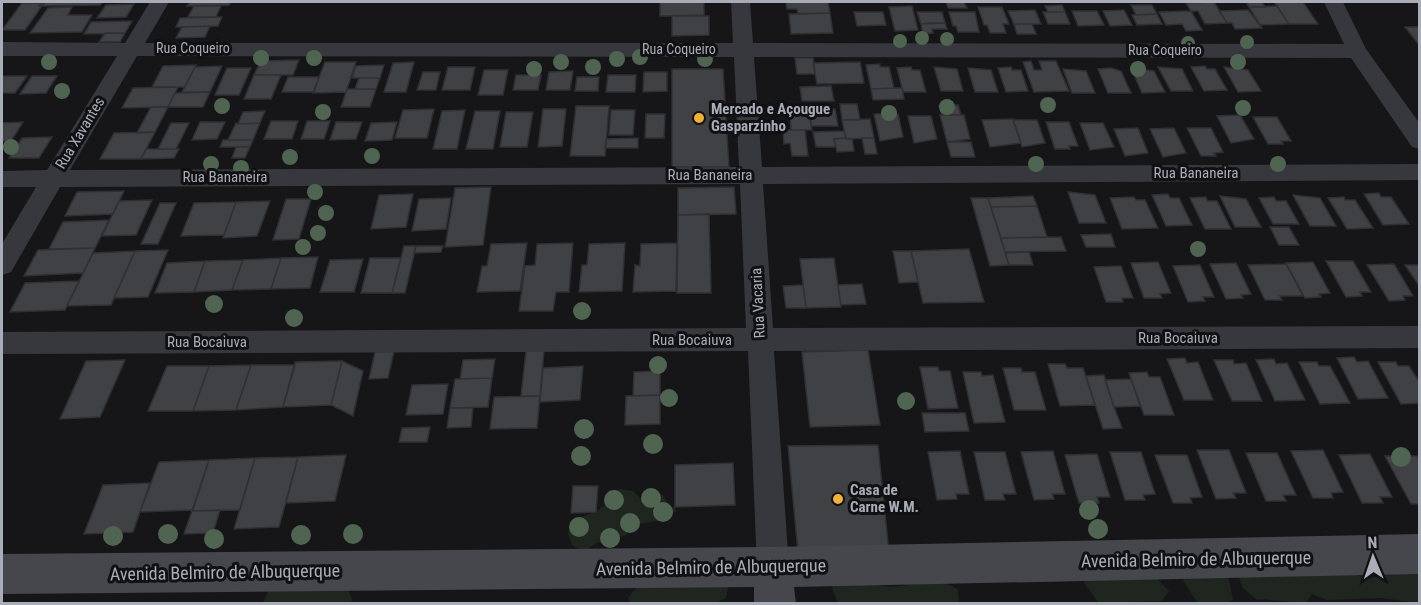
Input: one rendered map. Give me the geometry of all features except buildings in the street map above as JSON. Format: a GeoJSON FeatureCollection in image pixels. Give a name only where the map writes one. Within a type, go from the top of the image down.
{"type":"FeatureCollection","features":[{"type":"Feature","properties":{"kind":"main road","name":"Avenida Belmiro de Albuquerque"},"geometry":{"type":"LineString","coordinates":[[2,574],[774,585],[1419,554]]}},
{"type":"Feature","properties":{"kind":"street","name":"Rua Xavantes"},"geometry":{"type":"LineString","coordinates":[[2,265],[159,2]]}},
{"type":"Feature","properties":{"kind":"street","name":"Rua Vacaria"},"geometry":{"type":"LineString","coordinates":[[741,2],[774,585]]}},
{"type":"Feature","properties":{"kind":"street"},"geometry":{"type":"LineString","coordinates":[[1334,2],[1357,51],[1419,141]]}},
{"type":"Feature","properties":{"kind":"street","name":"Rua Coqueiro"},"geometry":{"type":"LineString","coordinates":[[2,49],[1357,51]]}},
{"type":"Feature","properties":{"kind":"street","name":"Rua Bananeira"},"geometry":{"type":"LineString","coordinates":[[2,179],[1419,171]]}},
{"type":"Feature","properties":{"kind":"street","name":"Rua Bocaiuva"},"geometry":{"type":"LineString","coordinates":[[2,343],[1419,337]]}},
{"type":"Feature","properties":{"kind":"shaded area"},"geometry":{"type":"Polygon","coordinates":[[[608,490],[633,491],[642,500],[651,492],[663,495],[669,506],[675,507],[676,511],[665,520],[637,524],[626,535],[596,543],[584,552],[572,545],[568,533],[572,520],[596,512],[607,503],[608,490]]]}},
{"type":"Feature","properties":{"kind":"shaded area"},"geometry":{"type":"Polygon","coordinates":[[[1336,563],[1365,579],[1401,573],[1419,574],[1419,603],[1380,598],[1327,600],[1312,594],[1306,603],[1257,600],[1243,588],[1237,573],[1336,563]]]}},
{"type":"Feature","properties":{"kind":"shaded area"},"geometry":{"type":"Polygon","coordinates":[[[1189,569],[1227,570],[1233,600],[1225,603],[1198,603],[1183,581],[1189,569]]]}},
{"type":"Feature","properties":{"kind":"shaded area"},"geometry":{"type":"Polygon","coordinates":[[[1091,572],[1157,579],[1169,591],[1162,601],[1099,603],[1084,583],[1091,572]]]}},
{"type":"Feature","properties":{"kind":"shaded area"},"geometry":{"type":"Polygon","coordinates":[[[873,580],[889,587],[924,583],[948,585],[958,590],[959,604],[838,603],[832,589],[833,586],[873,580]]]}},
{"type":"Feature","properties":{"kind":"shaded area"},"geometry":{"type":"Polygon","coordinates":[[[729,583],[726,598],[715,603],[630,603],[628,598],[637,587],[729,583]]]}},
{"type":"Feature","properties":{"kind":"shaded area"},"geometry":{"type":"Polygon","coordinates":[[[347,587],[352,599],[351,603],[262,604],[269,590],[347,587]]]}},
{"type":"Feature","properties":{"kind":"place","name":"Mercado e Açougue Gasparzinho"},"geometry":{"type":"Point","coordinates":[699,118]}},
{"type":"Feature","properties":{"kind":"place","name":"Casa de Carne W.M."},"geometry":{"type":"Point","coordinates":[838,499]}}]}
